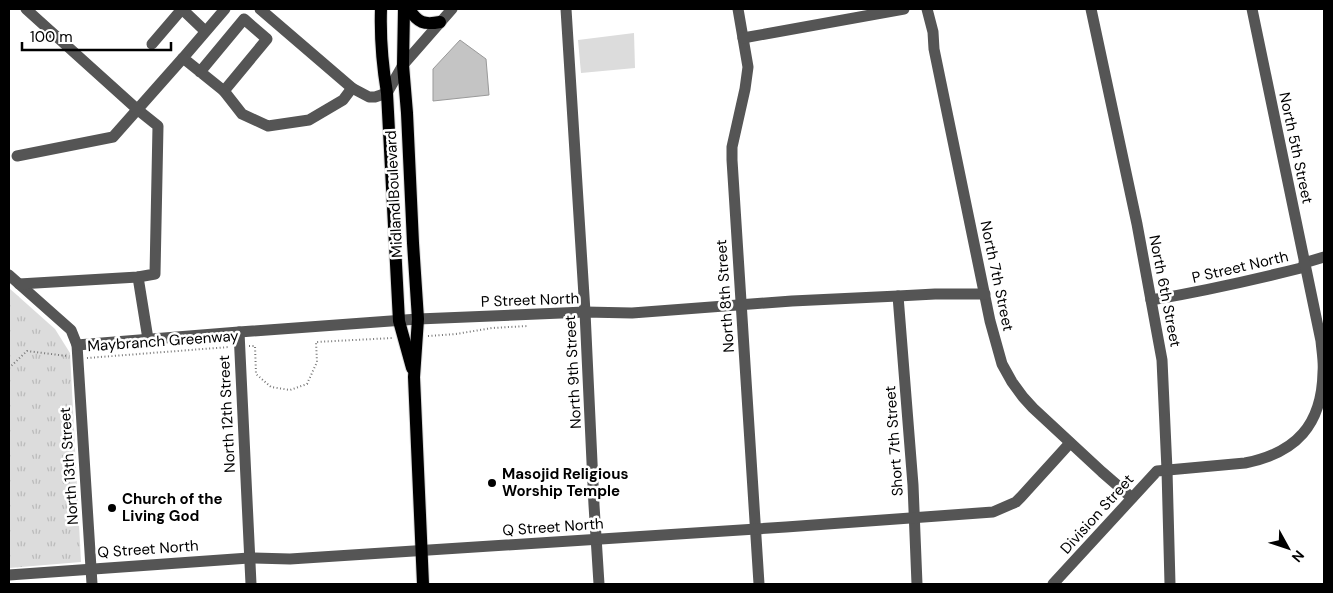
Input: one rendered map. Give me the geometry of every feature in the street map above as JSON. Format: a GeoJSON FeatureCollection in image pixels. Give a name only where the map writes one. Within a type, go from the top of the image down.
{"type":"FeatureCollection","features":[{"type":"Feature","properties":{"kind":"main road","name":"Midland Boulevard"},"geometry":{"type":"LineString","coordinates":[[382,9],[380,27],[382,63],[387,93],[399,321],[414,377]]}},
{"type":"Feature","properties":{"kind":"main road","name":"Midland Boulevard"},"geometry":{"type":"LineString","coordinates":[[404,9],[403,65],[412,243],[418,319],[414,377],[423,584]]}},
{"type":"Feature","properties":{"kind":"main road"},"geometry":{"type":"LineString","coordinates":[[409,9],[415,18],[421,22],[428,24],[440,22]]}},
{"type":"Feature","properties":{"kind":"street"},"geometry":{"type":"LineString","coordinates":[[19,284],[138,277],[155,274],[158,126],[26,9]]}},
{"type":"Feature","properties":{"kind":"street"},"geometry":{"type":"LineString","coordinates":[[152,44],[182,9],[206,32]]}},
{"type":"Feature","properties":{"kind":"street"},"geometry":{"type":"LineString","coordinates":[[17,156],[113,137],[225,9]]}},
{"type":"Feature","properties":{"kind":"street"},"geometry":{"type":"LineString","coordinates":[[251,24],[261,10],[352,88],[368,97],[375,97],[387,93],[403,65],[452,9]]}},
{"type":"Feature","properties":{"kind":"street","name":"North 9th Street"},"geometry":{"type":"LineString","coordinates":[[566,9],[586,312],[593,495],[599,584]]}},
{"type":"Feature","properties":{"kind":"street","name":"North 8th Street"},"geometry":{"type":"LineString","coordinates":[[738,9],[748,66],[747,80],[732,146],[732,160],[759,584]]}},
{"type":"Feature","properties":{"kind":"street"},"geometry":{"type":"LineString","coordinates":[[743,38],[904,9]]}},
{"type":"Feature","properties":{"kind":"street","name":"North 7th Street"},"geometry":{"type":"LineString","coordinates":[[927,9],[985,294],[998,352],[1006,373],[1034,408],[1132,498]]}},
{"type":"Feature","properties":{"kind":"street","name":"North 6th Street"},"geometry":{"type":"LineString","coordinates":[[1091,9],[1137,224],[1162,360],[1170,584]]}},
{"type":"Feature","properties":{"kind":"street","name":"North 5th Street"},"geometry":{"type":"LineString","coordinates":[[1167,470],[1246,463],[1274,455],[1288,447],[1301,436],[1316,414],[1320,400],[1324,370],[1321,341],[1252,9]]}},
{"type":"Feature","properties":{"kind":"street"},"geometry":{"type":"LineString","coordinates":[[200,72],[244,19],[251,24],[267,39],[224,91]]}},
{"type":"Feature","properties":{"kind":"street"},"geometry":{"type":"LineString","coordinates":[[183,58],[224,91],[242,114],[268,126],[309,120],[343,100],[352,88]]}},
{"type":"Feature","properties":{"kind":"street","name":"P Street North"},"geometry":{"type":"LineString","coordinates":[[1151,300],[1244,283],[1305,265],[1324,257]]}},
{"type":"Feature","properties":{"kind":"street"},"geometry":{"type":"LineString","coordinates":[[9,275],[71,330],[77,345]]}},
{"type":"Feature","properties":{"kind":"street"},"geometry":{"type":"LineString","coordinates":[[138,277],[148,339]]}},
{"type":"Feature","properties":{"kind":"street","name":"P Street North"},"geometry":{"type":"LineString","coordinates":[[77,345],[418,319],[586,312],[632,313],[935,294],[985,294]]}},
{"type":"Feature","properties":{"kind":"street","name":"Short 7th Street"},"geometry":{"type":"LineString","coordinates":[[898,296],[915,518],[917,584]]}},
{"type":"Feature","properties":{"kind":"street","name":"North 12th Street"},"geometry":{"type":"LineString","coordinates":[[239,332],[251,584]]}},
{"type":"Feature","properties":{"kind":"street","name":"North 13th Street"},"geometry":{"type":"LineString","coordinates":[[77,345],[92,584]]}},
{"type":"Feature","properties":{"kind":"street","name":"Q Street North"},"geometry":{"type":"LineString","coordinates":[[9,575],[249,558],[290,559],[596,540],[998,511],[1016,502],[1070,443]]}},
{"type":"Feature","properties":{"kind":"street","name":"Division Street"},"geometry":{"type":"LineString","coordinates":[[1053,584],[1157,471],[1167,470]]}},
{"type":"Feature","properties":{"kind":"path","name":"Maybranch Greenway"},"geometry":{"type":"LineString","coordinates":[[9,368],[27,351],[88,358],[255,346],[256,374],[271,387],[290,390],[307,384],[317,362],[316,342]]}},
{"type":"Feature","properties":{"kind":"green space"},"geometry":{"type":"Polygon","coordinates":[[[634,33],[635,68],[581,73],[578,40],[634,33]]]}},
{"type":"Feature","properties":{"kind":"green space"},"geometry":{"type":"Polygon","coordinates":[[[9,288],[55,329],[70,353],[81,562],[9,568],[9,288]]]}},
{"type":"Feature","properties":{"kind":"building"},"geometry":{"type":"Polygon","coordinates":[[[460,40],[486,59],[489,95],[433,101],[433,69],[460,40]]]}},
{"type":"Feature","properties":{"kind":"place","name":"Masojid Religious Worship Temple"},"geometry":{"type":"Point","coordinates":[492,483]}},
{"type":"Feature","properties":{"kind":"place","name":"Church of the Living God"},"geometry":{"type":"Point","coordinates":[112,508]}}]}
